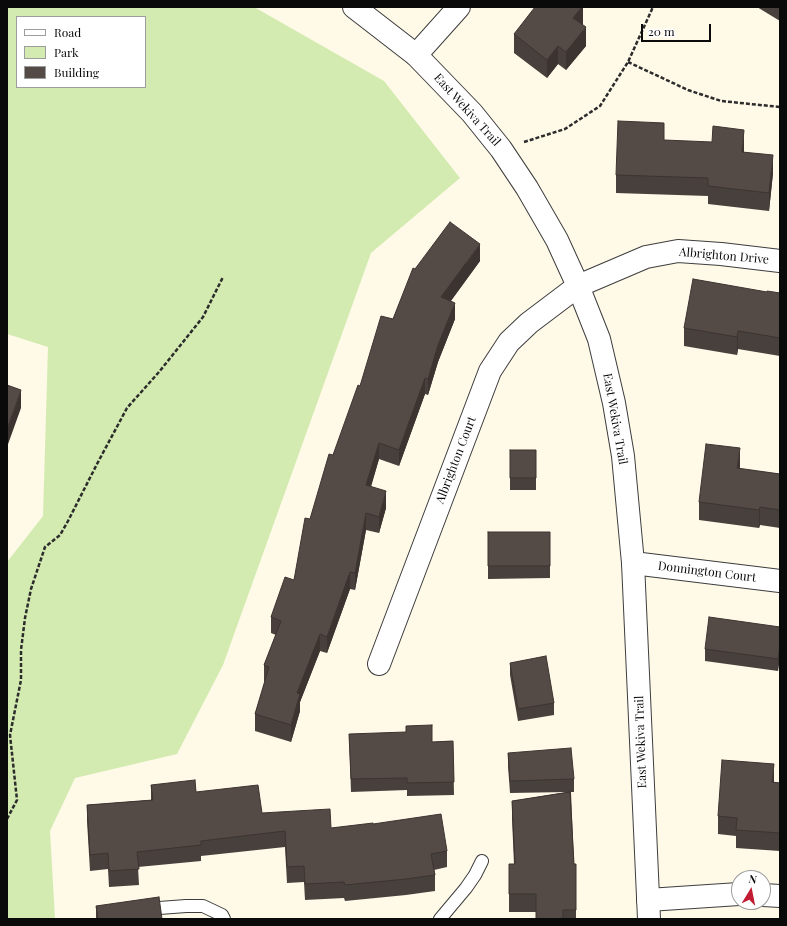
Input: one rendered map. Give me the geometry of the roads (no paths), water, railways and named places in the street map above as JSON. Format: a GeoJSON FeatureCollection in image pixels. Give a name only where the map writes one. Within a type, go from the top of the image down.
{"type":"FeatureCollection","features":[{"type":"Feature","properties":{"kind":"street","name":"East Wekiva Trail"},"geometry":{"type":"LineString","coordinates":[[354,7],[416,55],[472,113],[501,149],[527,188],[553,234],[578,286],[599,339],[614,403],[622,456],[633,563],[648,910]]}},
{"type":"Feature","properties":{"kind":"street"},"geometry":{"type":"LineString","coordinates":[[416,55],[459,7]]}},
{"type":"Feature","properties":{"kind":"street","name":"Albrighton Drive"},"geometry":{"type":"LineString","coordinates":[[578,286],[646,257],[678,251],[721,254],[780,261]]}},
{"type":"Feature","properties":{"kind":"street","name":"Albrighton Court"},"geometry":{"type":"LineString","coordinates":[[379,664],[490,371],[509,342],[514,337],[578,286]]}},
{"type":"Feature","properties":{"kind":"street","name":"Donnington Court"},"geometry":{"type":"LineString","coordinates":[[633,563],[780,581]]}},
{"type":"Feature","properties":{"kind":"street"},"geometry":{"type":"LineString","coordinates":[[648,910],[731,895]]}},
{"type":"Feature","properties":{"kind":"lane"},"geometry":{"type":"LineString","coordinates":[[440,919],[466,888],[482,861]]}},
{"type":"Feature","properties":{"kind":"lane"},"geometry":{"type":"LineString","coordinates":[[133,910],[203,906],[222,915],[224,919]]}}]}
